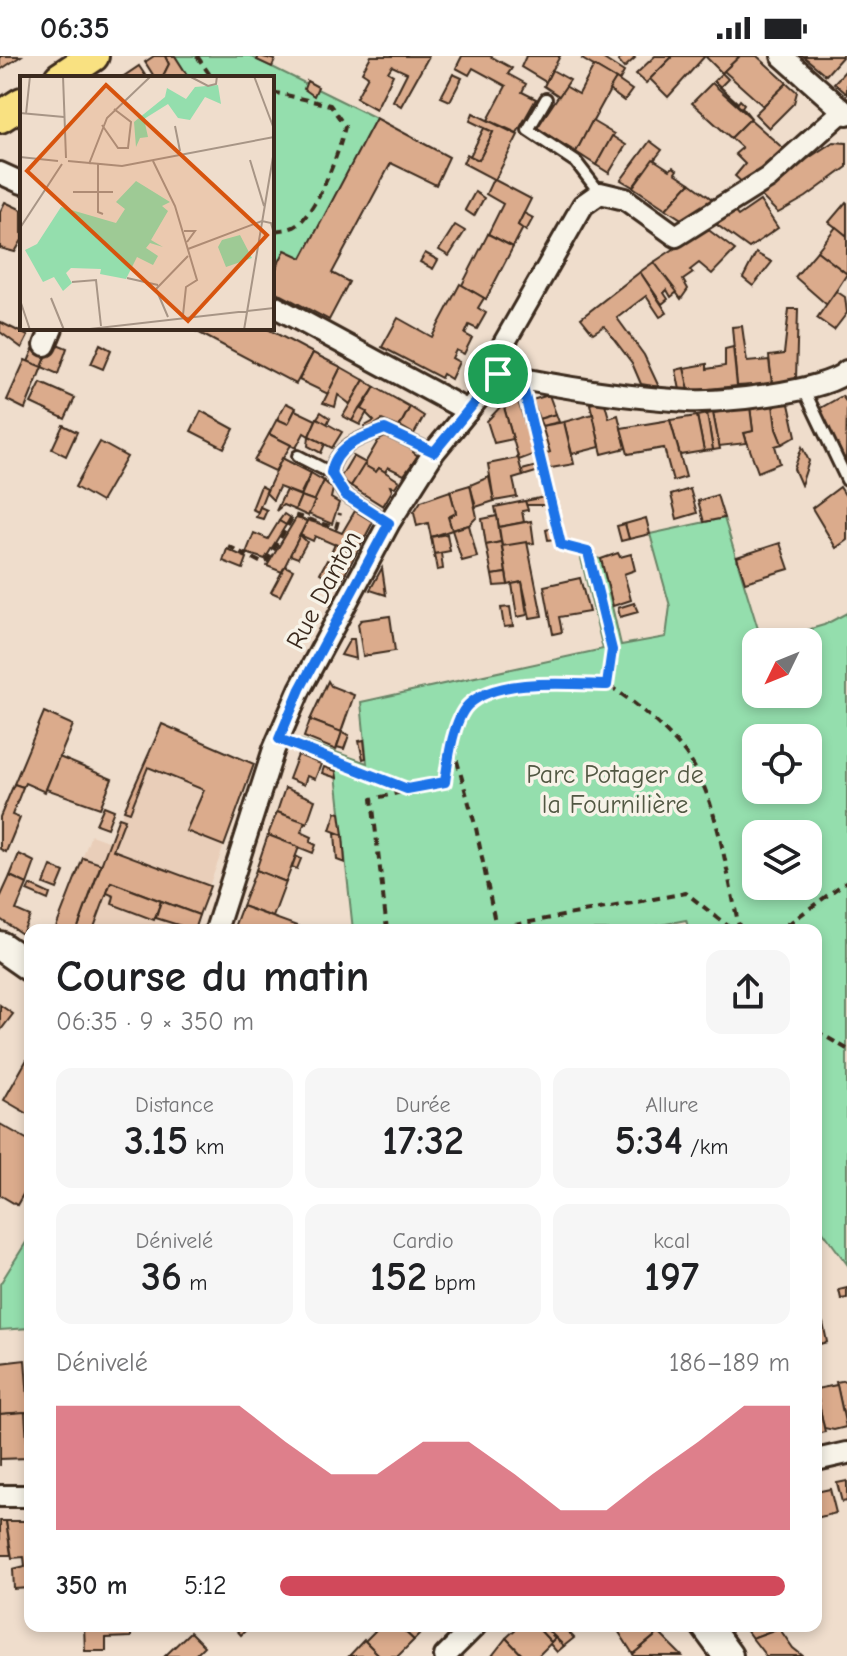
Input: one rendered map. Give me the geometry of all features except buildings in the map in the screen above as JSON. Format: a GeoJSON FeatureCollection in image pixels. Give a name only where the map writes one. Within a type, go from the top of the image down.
{"type":"FeatureCollection","features":[{"type":"Feature","properties":{"kind":"main road"},"geometry":{"type":"LineString","coordinates":[[63,76],[93,56]]}},
{"type":"Feature","properties":{"kind":"main road"},"geometry":{"type":"LineString","coordinates":[[0,117],[20,104]]}},
{"type":"Feature","properties":{"kind":"street"},"geometry":{"type":"LineString","coordinates":[[600,193],[625,199],[676,236],[768,178],[845,112],[782,56]]}},
{"type":"Feature","properties":{"kind":"street"},"geometry":{"type":"LineString","coordinates":[[0,173],[20,182]]}},
{"type":"Feature","properties":{"kind":"street","name":"Rue Danton"},"geometry":{"type":"LineString","coordinates":[[218,924],[279,739],[300,689],[389,523],[434,452],[498,374],[503,345],[583,205],[600,193]]}},
{"type":"Feature","properties":{"kind":"street"},"geometry":{"type":"LineString","coordinates":[[274,306],[468,411]]}},
{"type":"Feature","properties":{"kind":"street"},"geometry":{"type":"LineString","coordinates":[[498,374],[690,402],[804,390],[839,380],[847,371]]}},
{"type":"Feature","properties":{"kind":"street"},"geometry":{"type":"LineString","coordinates":[[0,946],[24,963]]}},
{"type":"Feature","properties":{"kind":"street"},"geometry":{"type":"LineString","coordinates":[[822,1459],[847,1453]]}},
{"type":"Feature","properties":{"kind":"street"},"geometry":{"type":"LineString","coordinates":[[0,1496],[24,1496]]}},
{"type":"Feature","properties":{"kind":"street"},"geometry":{"type":"LineString","coordinates":[[445,1656],[469,1632]]}},
{"type":"Feature","properties":{"kind":"street"},"geometry":{"type":"LineString","coordinates":[[710,1632],[728,1656]]}},
{"type":"Feature","properties":{"kind":"lane"},"geometry":{"type":"LineString","coordinates":[[546,99],[528,130],[576,162],[600,193]]}},
{"type":"Feature","properties":{"kind":"lane"},"geometry":{"type":"LineString","coordinates":[[804,390],[847,480]]}},
{"type":"Feature","properties":{"kind":"lane"},"geometry":{"type":"LineString","coordinates":[[331,473],[333,460],[347,445],[385,429],[434,452]]}},
{"type":"Feature","properties":{"kind":"lane"},"geometry":{"type":"LineString","coordinates":[[298,456],[331,473],[345,495],[389,523]]}},
{"type":"Feature","properties":{"kind":"path"},"geometry":{"type":"LineString","coordinates":[[197,56],[211,76]]}},
{"type":"Feature","properties":{"kind":"path"},"geometry":{"type":"LineString","coordinates":[[274,92],[330,105],[345,126],[341,146],[306,213],[297,225],[274,231]]}},
{"type":"Feature","properties":{"kind":"path"},"geometry":{"type":"LineString","coordinates":[[521,379],[561,545],[588,552],[612,650],[607,685]]}},
{"type":"Feature","properties":{"kind":"path"},"geometry":{"type":"LineString","coordinates":[[228,546],[262,563],[267,561],[294,515],[336,528],[345,495]]}},
{"type":"Feature","properties":{"kind":"path"},"geometry":{"type":"LineString","coordinates":[[386,924],[372,799],[445,782],[451,742],[467,706],[493,691],[548,683],[607,685],[671,736],[691,761],[707,796],[739,924]]}},
{"type":"Feature","properties":{"kind":"path"},"geometry":{"type":"LineString","coordinates":[[279,739],[407,789]]}},
{"type":"Feature","properties":{"kind":"path"},"geometry":{"type":"LineString","coordinates":[[451,742],[476,828],[495,924]]}},
{"type":"Feature","properties":{"kind":"path"},"geometry":{"type":"LineString","coordinates":[[787,924],[847,881]]}},
{"type":"Feature","properties":{"kind":"path"},"geometry":{"type":"LineString","coordinates":[[513,924],[686,893],[725,924]]}},
{"type":"Feature","properties":{"kind":"path"},"geometry":{"type":"LineString","coordinates":[[822,1034],[847,1049]]}},
{"type":"Feature","properties":{"kind":"shaded area"},"geometry":{"type":"Polygon","coordinates":[[[162,724],[254,764],[195,924],[57,924],[91,835],[110,842],[162,724]]]}},
{"type":"Feature","properties":{"kind":"green space"},"geometry":{"type":"Polygon","coordinates":[[[175,56],[250,56],[376,118],[302,258],[286,250],[280,262],[274,259],[274,76],[188,76],[175,56]]]}},
{"type":"Feature","properties":{"kind":"green space","name":"Parc Potager de la Fournilière"},"geometry":{"type":"Polygon","coordinates":[[[724,518],[758,628],[742,628],[742,708],[822,708],[822,628],[814,628],[847,613],[847,1264],[822,1230],[822,924],[687,924],[686,920],[666,924],[352,924],[335,765],[298,751],[301,740],[367,763],[361,702],[603,649],[580,554],[601,559],[621,645],[666,637],[670,606],[650,534],[724,518]]]}},
{"type":"Feature","properties":{"kind":"green space"},"geometry":{"type":"Polygon","coordinates":[[[24,1246],[24,1328],[0,1330],[0,1284],[24,1246]]]}},
{"type":"Feature","properties":{"kind":"route"},"geometry":{"type":"LineString","coordinates":[[498,374],[521,379],[561,545],[588,552],[612,650],[607,685],[548,683],[493,691],[467,706],[451,742],[445,782],[407,789],[279,739],[300,689],[389,523],[345,495],[331,473],[333,460],[347,445],[385,429],[394,430],[434,452],[498,374]]}}]}
